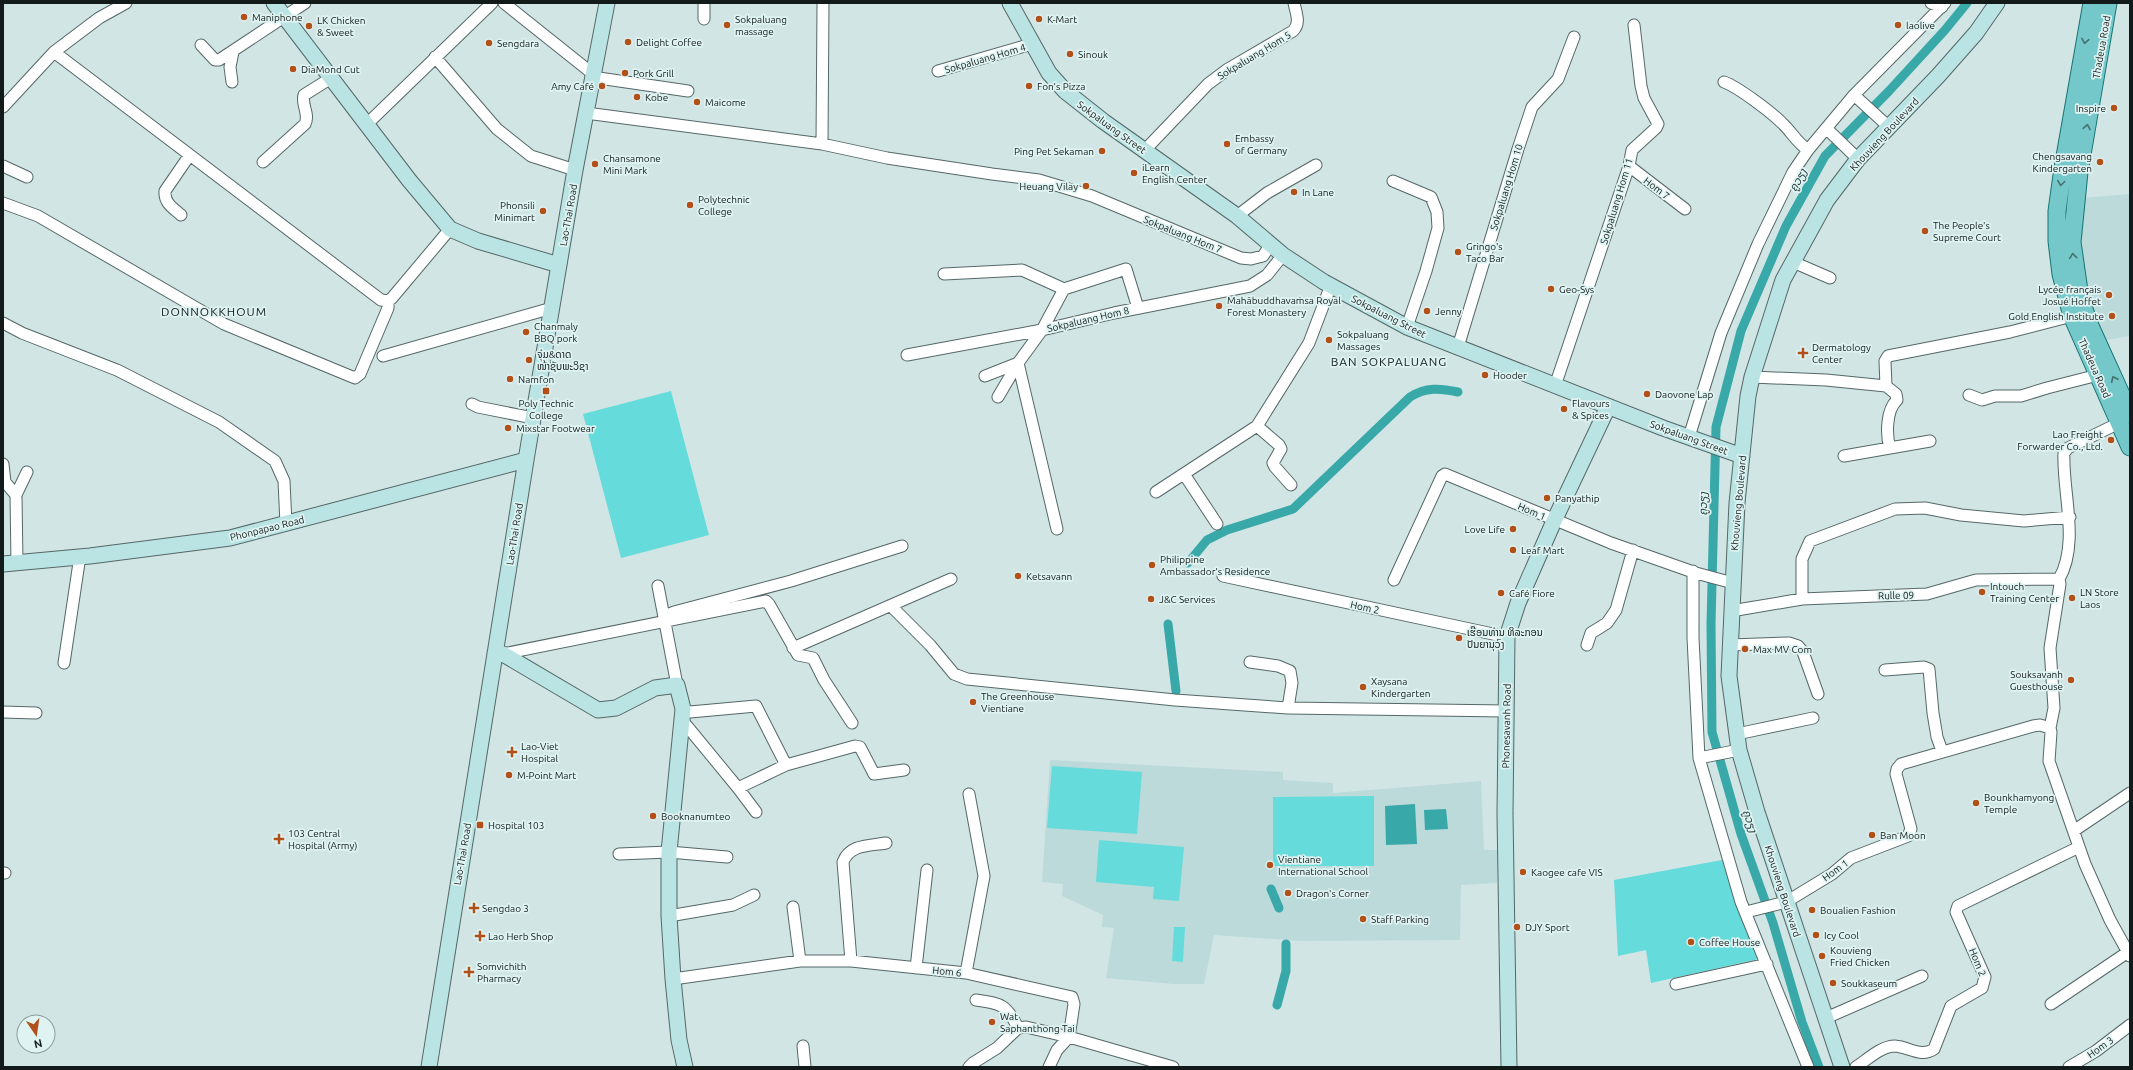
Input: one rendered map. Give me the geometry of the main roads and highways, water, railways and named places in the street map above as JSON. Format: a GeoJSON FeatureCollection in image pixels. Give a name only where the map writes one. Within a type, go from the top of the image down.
{"type":"FeatureCollection","features":[{"type":"Feature","properties":{"kind":"main road","name":"Thadeua Road"},"geometry":{"type":"LineString","coordinates":[[2092,3],[2057,211],[2057,242],[2061,274],[2072,316],[2098,375],[2124,418]]}},
{"type":"Feature","properties":{"kind":"main road","name":"Thadeua Road"},"geometry":{"type":"LineString","coordinates":[[2108,3],[2079,172],[2072,242],[2080,298],[2124,418],[2130,447]]}},
{"type":"Feature","properties":{"kind":"waterway","name":"ຄູວຽງ"},"geometry":{"type":"LineString","coordinates":[[1819,1067],[1802,1022],[1773,923],[1741,834],[1712,732],[1711,624],[1716,427],[1741,331],[1786,226],[1825,156],[1889,91],[1945,30],[1967,3]]}},
{"type":"Feature","properties":{"kind":"waterway"},"geometry":{"type":"LineString","coordinates":[[1188,563],[1207,540],[1227,530],[1293,509],[1410,397],[1422,391],[1433,389],[1458,392]]}},
{"type":"Feature","properties":{"kind":"waterway"},"geometry":{"type":"LineString","coordinates":[[1168,624],[1176,691]]}},
{"type":"Feature","properties":{"kind":"waterway"},"geometry":{"type":"LineString","coordinates":[[1271,889],[1279,908]]}},
{"type":"Feature","properties":{"kind":"waterway"},"geometry":{"type":"LineString","coordinates":[[1277,1005],[1286,971],[1286,944]]}},
{"type":"Feature","properties":{"kind":"place","name":"Maniphone"},"geometry":{"type":"Point","coordinates":[244,17]}},
{"type":"Feature","properties":{"kind":"place","name":"K-Mart"},"geometry":{"type":"Point","coordinates":[1039,19]}},
{"type":"Feature","properties":{"kind":"place","name":"Sokpaluang massage"},"geometry":{"type":"Point","coordinates":[727,25]}},
{"type":"Feature","properties":{"kind":"place","name":"laolive"},"geometry":{"type":"Point","coordinates":[1898,25]}},
{"type":"Feature","properties":{"kind":"place","name":"LK Chicken & Sweet"},"geometry":{"type":"Point","coordinates":[309,26]}},
{"type":"Feature","properties":{"kind":"place","name":"Delight Coffee"},"geometry":{"type":"Point","coordinates":[628,42]}},
{"type":"Feature","properties":{"kind":"place","name":"Sengdara"},"geometry":{"type":"Point","coordinates":[489,43]}},
{"type":"Feature","properties":{"kind":"place","name":"Sinouk"},"geometry":{"type":"Point","coordinates":[1070,54]}},
{"type":"Feature","properties":{"kind":"place","name":"DiaMond Cut"},"geometry":{"type":"Point","coordinates":[293,69]}},
{"type":"Feature","properties":{"kind":"place","name":"Pork Grill"},"geometry":{"type":"Point","coordinates":[625,73]}},
{"type":"Feature","properties":{"kind":"place","name":"Amy Café"},"geometry":{"type":"Point","coordinates":[602,86]}},
{"type":"Feature","properties":{"kind":"place","name":"Fon's Pizza"},"geometry":{"type":"Point","coordinates":[1029,86]}},
{"type":"Feature","properties":{"kind":"place","name":"Kobe"},"geometry":{"type":"Point","coordinates":[637,97]}},
{"type":"Feature","properties":{"kind":"place","name":"Maicome"},"geometry":{"type":"Point","coordinates":[697,102]}},
{"type":"Feature","properties":{"kind":"place","name":"Inspire"},"geometry":{"type":"Point","coordinates":[2114,108]}},
{"type":"Feature","properties":{"kind":"place","name":"Embassy of Germany"},"geometry":{"type":"Point","coordinates":[1227,144]}},
{"type":"Feature","properties":{"kind":"place","name":"Ping Pet Sekaman"},"geometry":{"type":"Point","coordinates":[1102,151]}},
{"type":"Feature","properties":{"kind":"place","name":"Chengsavang Kindergarten"},"geometry":{"type":"Point","coordinates":[2100,162]}},
{"type":"Feature","properties":{"kind":"place","name":"Chansamone Mini Mark"},"geometry":{"type":"Point","coordinates":[595,164]}},
{"type":"Feature","properties":{"kind":"place","name":"iLearn English Center"},"geometry":{"type":"Point","coordinates":[1134,173]}},
{"type":"Feature","properties":{"kind":"place","name":"Heuang Vilay"},"geometry":{"type":"Point","coordinates":[1086,186]}},
{"type":"Feature","properties":{"kind":"place","name":"In Lane"},"geometry":{"type":"Point","coordinates":[1294,192]}},
{"type":"Feature","properties":{"kind":"place","name":"Polytechnic College"},"geometry":{"type":"Point","coordinates":[690,205]}},
{"type":"Feature","properties":{"kind":"place","name":"Phonsili Minimart"},"geometry":{"type":"Point","coordinates":[543,211]}},
{"type":"Feature","properties":{"kind":"place","name":"The People's Supreme Court"},"geometry":{"type":"Point","coordinates":[1925,231]}},
{"type":"Feature","properties":{"kind":"place","name":"Gringo's Taco Bar"},"geometry":{"type":"Point","coordinates":[1458,252]}},
{"type":"Feature","properties":{"kind":"place","name":"Geo-Sys"},"geometry":{"type":"Point","coordinates":[1551,289]}},
{"type":"Feature","properties":{"kind":"place","name":"Lycée français Josué Hoffet"},"geometry":{"type":"Point","coordinates":[2109,295]}},
{"type":"Feature","properties":{"kind":"place","name":"Mahābuddhavaṁsa Royal Forest Monastery"},"geometry":{"type":"Point","coordinates":[1219,306]}},
{"type":"Feature","properties":{"kind":"place","name":"Jenny"},"geometry":{"type":"Point","coordinates":[1427,311]}},
{"type":"Feature","properties":{"kind":"place","name":"Gold English Institute"},"geometry":{"type":"Point","coordinates":[2112,316]}},
{"type":"Feature","properties":{"kind":"place","name":"Chanmaly BBQ pork"},"geometry":{"type":"Point","coordinates":[526,332]}},
{"type":"Feature","properties":{"kind":"place","name":"Sokpaluang Massages"},"geometry":{"type":"Point","coordinates":[1329,340]}},
{"type":"Feature","properties":{"kind":"place","name":"Dermatology Center"},"geometry":{"type":"Point","coordinates":[1803,353]}},
{"type":"Feature","properties":{"kind":"place","name":"ຈຸ່ມ&ດາດ ໜ້າຊັບພະວິຊາ"},"geometry":{"type":"Point","coordinates":[529,360]}},
{"type":"Feature","properties":{"kind":"place","name":"Hooder"},"geometry":{"type":"Point","coordinates":[1485,375]}},
{"type":"Feature","properties":{"kind":"place","name":"Namfon"},"geometry":{"type":"Point","coordinates":[510,379]}},
{"type":"Feature","properties":{"kind":"place","name":"Poly Technic College"},"geometry":{"type":"Point","coordinates":[546,391]}},
{"type":"Feature","properties":{"kind":"place","name":"Daovone Lap"},"geometry":{"type":"Point","coordinates":[1647,394]}},
{"type":"Feature","properties":{"kind":"place","name":"Flavours & Spices"},"geometry":{"type":"Point","coordinates":[1564,409]}},
{"type":"Feature","properties":{"kind":"place","name":"Mixstar Footwear"},"geometry":{"type":"Point","coordinates":[508,428]}},
{"type":"Feature","properties":{"kind":"place","name":"Lao Freight Forwarder Co., Ltd."},"geometry":{"type":"Point","coordinates":[2111,440]}},
{"type":"Feature","properties":{"kind":"place","name":"Panyathip"},"geometry":{"type":"Point","coordinates":[1547,498]}},
{"type":"Feature","properties":{"kind":"place","name":"Love Life"},"geometry":{"type":"Point","coordinates":[1513,529]}},
{"type":"Feature","properties":{"kind":"place","name":"Leaf Mart"},"geometry":{"type":"Point","coordinates":[1513,550]}},
{"type":"Feature","properties":{"kind":"place","name":"Philippine Ambassador's Residence"},"geometry":{"type":"Point","coordinates":[1152,565]}},
{"type":"Feature","properties":{"kind":"place","name":"Ketsavann"},"geometry":{"type":"Point","coordinates":[1018,576]}},
{"type":"Feature","properties":{"kind":"place","name":"Intouch Training Center"},"geometry":{"type":"Point","coordinates":[1982,592]}},
{"type":"Feature","properties":{"kind":"place","name":"Café Fiore"},"geometry":{"type":"Point","coordinates":[1501,593]}},
{"type":"Feature","properties":{"kind":"place","name":"LN Store Laos"},"geometry":{"type":"Point","coordinates":[2072,598]}},
{"type":"Feature","properties":{"kind":"place","name":"J&C Services"},"geometry":{"type":"Point","coordinates":[1151,599]}},
{"type":"Feature","properties":{"kind":"place","name":"ເຮືອນທ່ານ ທິລະກອນ ປັນຍານຸວົງ"},"geometry":{"type":"Point","coordinates":[1459,638]}},
{"type":"Feature","properties":{"kind":"place","name":"Max MV Com"},"geometry":{"type":"Point","coordinates":[1745,649]}},
{"type":"Feature","properties":{"kind":"place","name":"Souksavanh Guesthouse"},"geometry":{"type":"Point","coordinates":[2071,680]}},
{"type":"Feature","properties":{"kind":"place","name":"Xaysana Kindergarten"},"geometry":{"type":"Point","coordinates":[1363,687]}},
{"type":"Feature","properties":{"kind":"place","name":"The Greenhouse Vientiane"},"geometry":{"type":"Point","coordinates":[973,702]}},
{"type":"Feature","properties":{"kind":"place","name":"Lao-Viet Hospital"},"geometry":{"type":"Point","coordinates":[512,752]}},
{"type":"Feature","properties":{"kind":"place","name":"M-Point Mart"},"geometry":{"type":"Point","coordinates":[509,775]}},
{"type":"Feature","properties":{"kind":"place","name":"Bounkhamyong Temple"},"geometry":{"type":"Point","coordinates":[1976,803]}},
{"type":"Feature","properties":{"kind":"place","name":"Booknanumteo"},"geometry":{"type":"Point","coordinates":[653,816]}},
{"type":"Feature","properties":{"kind":"place","name":"Hospital 103"},"geometry":{"type":"Point","coordinates":[480,825]}},
{"type":"Feature","properties":{"kind":"place","name":"Ban Moon"},"geometry":{"type":"Point","coordinates":[1872,835]}},
{"type":"Feature","properties":{"kind":"place","name":"103 Central Hospital (Army)"},"geometry":{"type":"Point","coordinates":[279,839]}},
{"type":"Feature","properties":{"kind":"place","name":"Vientiane International School"},"geometry":{"type":"Point","coordinates":[1270,865]}},
{"type":"Feature","properties":{"kind":"place","name":"Kaogee cafe VIS"},"geometry":{"type":"Point","coordinates":[1523,872]}},
{"type":"Feature","properties":{"kind":"place","name":"Dragon's Corner"},"geometry":{"type":"Point","coordinates":[1288,893]}},
{"type":"Feature","properties":{"kind":"place","name":"Sengdao 3"},"geometry":{"type":"Point","coordinates":[474,908]}},
{"type":"Feature","properties":{"kind":"place","name":"Boualien Fashion"},"geometry":{"type":"Point","coordinates":[1812,910]}},
{"type":"Feature","properties":{"kind":"place","name":"Staff Parking"},"geometry":{"type":"Point","coordinates":[1363,919]}},
{"type":"Feature","properties":{"kind":"place","name":"DJY Sport"},"geometry":{"type":"Point","coordinates":[1517,927]}},
{"type":"Feature","properties":{"kind":"place","name":"Icy Cool"},"geometry":{"type":"Point","coordinates":[1816,935]}},
{"type":"Feature","properties":{"kind":"place","name":"Lao Herb Shop"},"geometry":{"type":"Point","coordinates":[480,936]}},
{"type":"Feature","properties":{"kind":"place","name":"Coffee House"},"geometry":{"type":"Point","coordinates":[1691,942]}},
{"type":"Feature","properties":{"kind":"place","name":"Kouvieng Fried Chicken"},"geometry":{"type":"Point","coordinates":[1822,956]}},
{"type":"Feature","properties":{"kind":"place","name":"Somvichith Pharmacy"},"geometry":{"type":"Point","coordinates":[469,972]}},
{"type":"Feature","properties":{"kind":"place","name":"Soukkaseum"},"geometry":{"type":"Point","coordinates":[1833,983]}},
{"type":"Feature","properties":{"kind":"place","name":"Wat Saphanthong Tai"},"geometry":{"type":"Point","coordinates":[992,1022]}},
{"type":"Feature","properties":{"kind":"district","name":"DONNOKKHOUM"},"geometry":{"type":"Point","coordinates":[214,312]}},
{"type":"Feature","properties":{"kind":"district","name":"BAN SOKPALUANG"},"geometry":{"type":"Point","coordinates":[1389,362]}}]}
